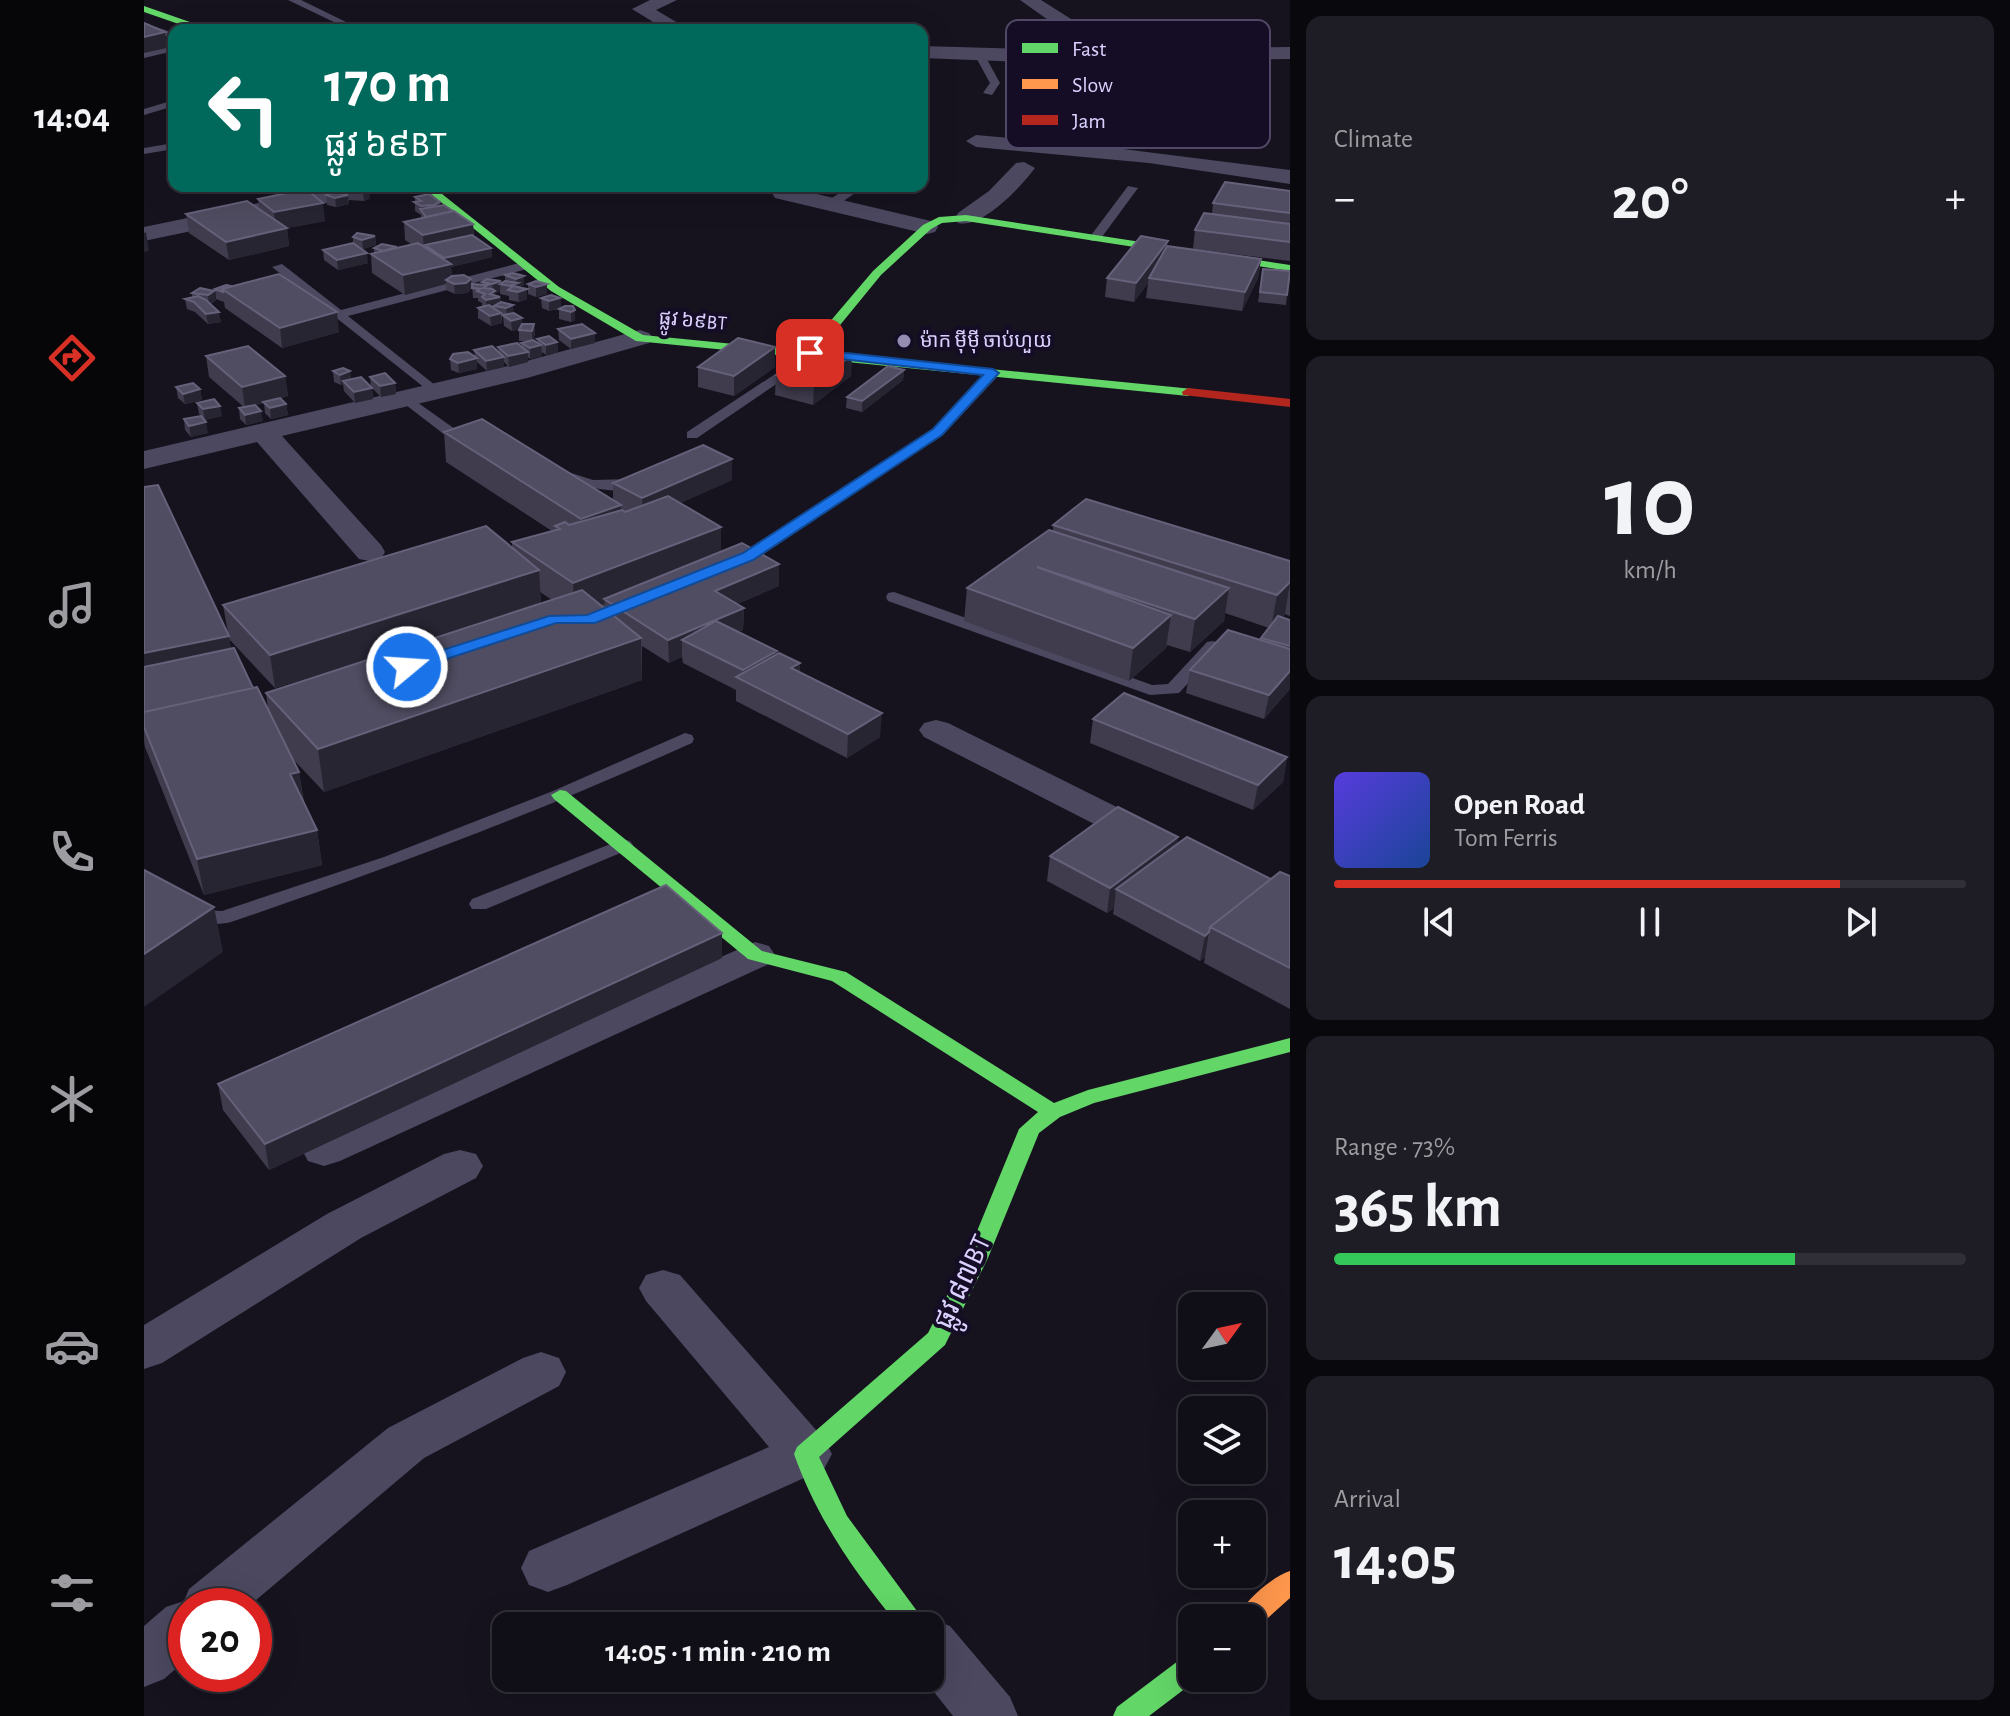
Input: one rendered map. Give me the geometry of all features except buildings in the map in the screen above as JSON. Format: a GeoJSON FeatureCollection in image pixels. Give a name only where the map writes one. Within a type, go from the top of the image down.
{"type":"FeatureCollection","features":[{"type":"Feature","properties":{"kind":"street"},"geometry":{"type":"LineString","coordinates":[[666,0],[641,9],[666,24]]}},
{"type":"Feature","properties":{"kind":"street"},"geometry":{"type":"LineString","coordinates":[[1029,0],[1060,20]]}},
{"type":"Feature","properties":{"kind":"street"},"geometry":{"type":"LineString","coordinates":[[144,9],[187,24]]}},
{"type":"Feature","properties":{"kind":"street"},"geometry":{"type":"LineString","coordinates":[[928,52],[1006,54]]}},
{"type":"Feature","properties":{"kind":"street"},"geometry":{"type":"LineString","coordinates":[[1270,53],[1290,53]]}},
{"type":"Feature","properties":{"kind":"street"},"geometry":{"type":"LineString","coordinates":[[976,141],[1006,143]]}},
{"type":"Feature","properties":{"kind":"street"},"geometry":{"type":"LineString","coordinates":[[1061,148],[1290,177]]}},
{"type":"Feature","properties":{"kind":"street"},"geometry":{"type":"LineString","coordinates":[[966,218],[997,196],[1024,168]]}},
{"type":"Feature","properties":{"kind":"street"},"geometry":{"type":"LineString","coordinates":[[144,234],[344,192]]}},
{"type":"Feature","properties":{"kind":"street","name":"ផ្លូវ ៦៩BT"},"geometry":{"type":"LineString","coordinates":[[433,192],[523,266],[616,327],[640,338],[1290,403]]}},
{"type":"Feature","properties":{"kind":"street"},"geometry":{"type":"LineString","coordinates":[[783,193],[927,227]]}},
{"type":"Feature","properties":{"kind":"street"},"geometry":{"type":"LineString","coordinates":[[810,353],[877,273],[927,227],[939,220],[966,218],[1290,268]]}},
{"type":"Feature","properties":{"kind":"street"},"geometry":{"type":"LineString","coordinates":[[146,457],[407,399],[640,338]]}},
{"type":"Feature","properties":{"kind":"street"},"geometry":{"type":"LineString","coordinates":[[264,433],[370,552]]}},
{"type":"Feature","properties":{"kind":"street"},"geometry":{"type":"LineString","coordinates":[[936,730],[1177,851]]}},
{"type":"Feature","properties":{"kind":"street"},"geometry":{"type":"LineString","coordinates":[[560,795],[755,955],[839,976],[1053,1112]]}},
{"type":"Feature","properties":{"kind":"street"},"geometry":{"type":"LineString","coordinates":[[324,1150],[755,955]]}},
{"type":"Feature","properties":{"kind":"street","name":"ផ្លូវ ៨៧BT"},"geometry":{"type":"LineString","coordinates":[[806,1454],[937,1339],[977,1258],[1030,1129],[1053,1112],[1088,1097],[1290,1045]]}},
{"type":"Feature","properties":{"kind":"street"},"geometry":{"type":"LineString","coordinates":[[144,1349],[344,1226],[460,1166]]}},
{"type":"Feature","properties":{"kind":"street"},"geometry":{"type":"LineString","coordinates":[[663,1288],[806,1454],[810,1475],[824,1501],[905,1612]]}},
{"type":"Feature","properties":{"kind":"street"},"geometry":{"type":"LineString","coordinates":[[231,1588],[406,1443],[541,1372]]}},
{"type":"Feature","properties":{"kind":"street"},"geometry":{"type":"LineString","coordinates":[[548,1568],[806,1454]]}},
{"type":"Feature","properties":{"kind":"street"},"geometry":{"type":"LineString","coordinates":[[1266,1606],[1287,1590]]}},
{"type":"Feature","properties":{"kind":"street"},"geometry":{"type":"LineString","coordinates":[[144,1661],[168,1640]]}},
{"type":"Feature","properties":{"kind":"street"},"geometry":{"type":"LineString","coordinates":[[944,1661],[989,1716]]}},
{"type":"Feature","properties":{"kind":"street"},"geometry":{"type":"LineString","coordinates":[[1127,1716],[1178,1678]]}},
{"type":"Feature","properties":{"kind":"lane"},"geometry":{"type":"LineString","coordinates":[[293,0],[341,22]]}},
{"type":"Feature","properties":{"kind":"lane"},"geometry":{"type":"LineString","coordinates":[[144,26],[168,34]]}},
{"type":"Feature","properties":{"kind":"lane"},"geometry":{"type":"LineString","coordinates":[[144,55],[168,49]]}},
{"type":"Feature","properties":{"kind":"lane"},"geometry":{"type":"LineString","coordinates":[[978,52],[995,83],[988,93]]}},
{"type":"Feature","properties":{"kind":"lane"},"geometry":{"type":"LineString","coordinates":[[144,112],[168,105]]}},
{"type":"Feature","properties":{"kind":"lane"},"geometry":{"type":"LineString","coordinates":[[144,151],[168,147]]}},
{"type":"Feature","properties":{"kind":"lane"},"geometry":{"type":"LineString","coordinates":[[1095,238],[1132,188]]}},
{"type":"Feature","properties":{"kind":"lane"},"geometry":{"type":"LineString","coordinates":[[831,204],[850,192]]}},
{"type":"Feature","properties":{"kind":"lane"},"geometry":{"type":"LineString","coordinates":[[338,315],[523,266]]}},
{"type":"Feature","properties":{"kind":"lane"},"geometry":{"type":"LineString","coordinates":[[278,267],[435,392]]}},
{"type":"Feature","properties":{"kind":"lane"},"geometry":{"type":"LineString","coordinates":[[692,435],[810,353]]}},
{"type":"Feature","properties":{"kind":"lane"},"geometry":{"type":"LineString","coordinates":[[719,568],[748,556],[938,432],[993,373]]}},
{"type":"Feature","properties":{"kind":"lane"},"geometry":{"type":"LineString","coordinates":[[407,399],[450,432],[488,440]]}},
{"type":"Feature","properties":{"kind":"lane"},"geometry":{"type":"LineString","coordinates":[[550,467],[577,482],[635,484]]}},
{"type":"Feature","properties":{"kind":"lane"},"geometry":{"type":"LineString","coordinates":[[894,597],[1150,690],[1173,689],[1213,646],[1290,667]]}},
{"type":"Feature","properties":{"kind":"lane"},"geometry":{"type":"LineString","coordinates":[[144,890],[195,917],[207,920],[224,917],[391,861],[560,795],[685,739]]}},
{"type":"Feature","properties":{"kind":"lane"},"geometry":{"type":"LineString","coordinates":[[479,904],[623,845]]}},
{"type":"Feature","properties":{"kind":"traffic: fast"},"geometry":{"type":"LineString","coordinates":[[144,9],[187,24]]}},
{"type":"Feature","properties":{"kind":"traffic: fast"},"geometry":{"type":"LineString","coordinates":[[434,192],[555,289],[640,338],[1188,392]]}},
{"type":"Feature","properties":{"kind":"traffic: fast"},"geometry":{"type":"LineString","coordinates":[[810,353],[877,273],[927,227],[939,220],[966,218],[1290,268]]}},
{"type":"Feature","properties":{"kind":"traffic: fast"},"geometry":{"type":"LineString","coordinates":[[560,795],[755,955],[839,976],[1053,1112]]}},
{"type":"Feature","properties":{"kind":"traffic: fast"},"geometry":{"type":"LineString","coordinates":[[904,1612],[838,1523],[825,1501],[806,1454],[937,1339],[977,1258],[1030,1129],[1053,1112],[1088,1097],[1290,1045]]}},
{"type":"Feature","properties":{"kind":"traffic: fast"},"geometry":{"type":"LineString","coordinates":[[1127,1716],[1178,1678]]}},
{"type":"Feature","properties":{"kind":"traffic: slow"},"geometry":{"type":"LineString","coordinates":[[1266,1604],[1290,1582]]}},
{"type":"Feature","properties":{"kind":"traffic: jam"},"geometry":{"type":"LineString","coordinates":[[1188,392],[1290,403]]}},
{"type":"Feature","properties":{"kind":"place","name":"ម៉ាក ម៉ីម៉ី ចាប់ហួយ"},"geometry":{"type":"Point","coordinates":[904,341]}},
{"type":"Feature","properties":{"kind":"route"},"geometry":{"type":"LineString","coordinates":[[407,667],[555,619],[589,620],[748,556],[938,432],[993,373],[810,353]]}}]}
